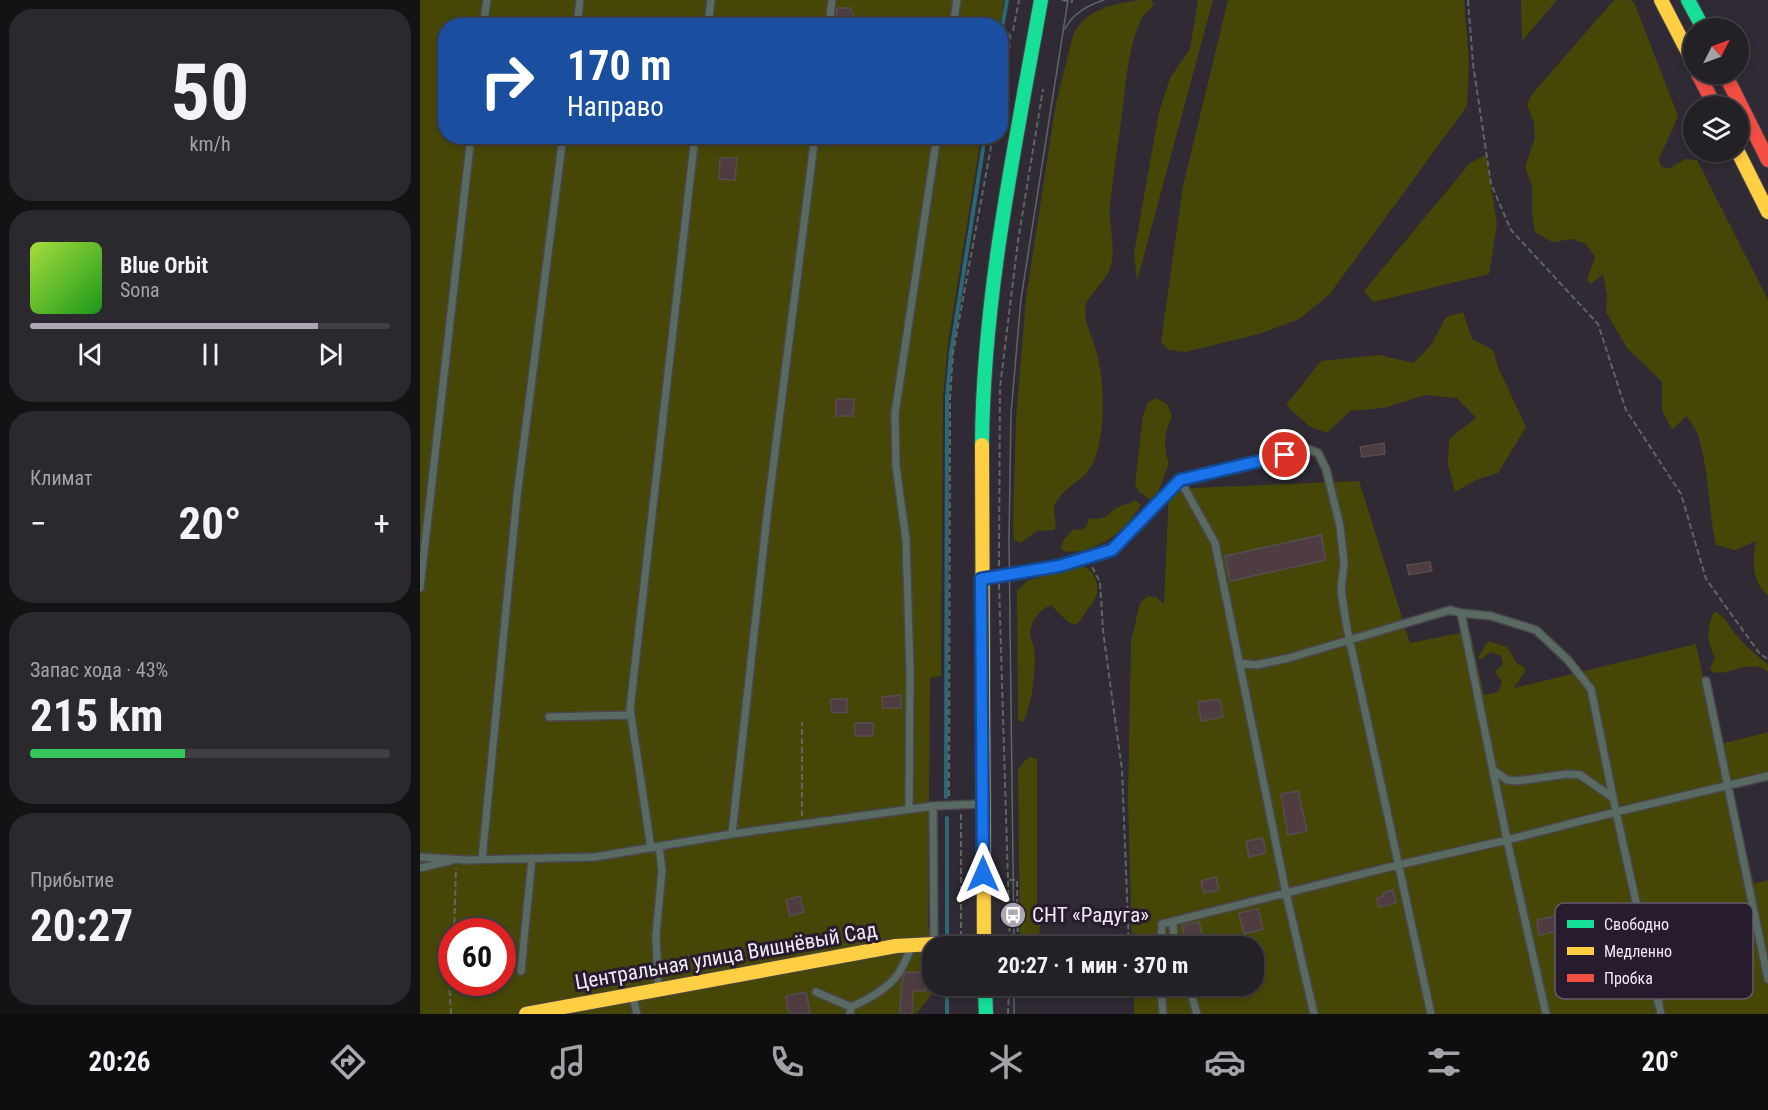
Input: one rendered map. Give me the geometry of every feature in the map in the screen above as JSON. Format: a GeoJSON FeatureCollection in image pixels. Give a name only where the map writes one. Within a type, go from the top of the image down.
{"type":"FeatureCollection","features":[{"type":"Feature","properties":{"kind":"main road"},"geometry":{"type":"LineString","coordinates":[[984,936],[982,395],[1001,224],[1041,0]]}},
{"type":"Feature","properties":{"kind":"main road"},"geometry":{"type":"LineString","coordinates":[[1661,0],[1683,43]]}},
{"type":"Feature","properties":{"kind":"main road"},"geometry":{"type":"LineString","coordinates":[[1688,0],[1698,18]]}},
{"type":"Feature","properties":{"kind":"main road"},"geometry":{"type":"LineString","coordinates":[[1730,84],[1768,160]]}},
{"type":"Feature","properties":{"kind":"main road"},"geometry":{"type":"LineString","coordinates":[[1743,162],[1768,212]]}},
{"type":"Feature","properties":{"kind":"main road","name":"Центральная улица Вишнёвый Сад"},"geometry":{"type":"LineString","coordinates":[[526,1014],[896,946],[922,945]]}},
{"type":"Feature","properties":{"kind":"main road"},"geometry":{"type":"LineString","coordinates":[[985,996],[986,1014]]}},
{"type":"Feature","properties":{"kind":"lane"},"geometry":{"type":"LineString","coordinates":[[484,18],[487,0]]}},
{"type":"Feature","properties":{"kind":"lane"},"geometry":{"type":"LineString","coordinates":[[578,18],[580,0]]}},
{"type":"Feature","properties":{"kind":"lane"},"geometry":{"type":"LineString","coordinates":[[709,18],[711,0]]}},
{"type":"Feature","properties":{"kind":"lane"},"geometry":{"type":"LineString","coordinates":[[830,18],[832,0]]}},
{"type":"Feature","properties":{"kind":"lane"},"geometry":{"type":"LineString","coordinates":[[954,18],[957,0]]}},
{"type":"Feature","properties":{"kind":"lane"},"geometry":{"type":"LineString","coordinates":[[420,588],[470,144]]}},
{"type":"Feature","properties":{"kind":"lane"},"geometry":{"type":"LineString","coordinates":[[482,860],[517,496],[562,144]]}},
{"type":"Feature","properties":{"kind":"lane"},"geometry":{"type":"LineString","coordinates":[[659,990],[656,935],[662,870],[655,847],[630,709],[694,144]]}},
{"type":"Feature","properties":{"kind":"lane"},"geometry":{"type":"LineString","coordinates":[[732,834],[770,495],[814,144]]}},
{"type":"Feature","properties":{"kind":"lane"},"geometry":{"type":"LineString","coordinates":[[909,809],[910,673],[906,540],[896,466],[895,413],[936,144]]}},
{"type":"Feature","properties":{"kind":"lane"},"geometry":{"type":"LineString","coordinates":[[981,579],[1059,566],[1112,550],[1180,480],[1308,449],[1318,453],[1326,469],[1340,526],[1344,563],[1341,590],[1350,640],[1431,1014]]}},
{"type":"Feature","properties":{"kind":"lane"},"geometry":{"type":"LineString","coordinates":[[1180,480],[1215,543],[1286,892],[1314,1014]]}},
{"type":"Feature","properties":{"kind":"lane"},"geometry":{"type":"LineString","coordinates":[[1240,663],[1256,665],[1268,663],[1450,610],[1491,616],[1536,630],[1568,660],[1591,689],[1612,797],[1636,903]]}},
{"type":"Feature","properties":{"kind":"lane"},"geometry":{"type":"LineString","coordinates":[[1461,613],[1507,840],[1546,1014]]}},
{"type":"Feature","properties":{"kind":"lane"},"geometry":{"type":"LineString","coordinates":[[1706,681],[1752,903]]}},
{"type":"Feature","properties":{"kind":"lane"},"geometry":{"type":"LineString","coordinates":[[549,717],[632,714]]}},
{"type":"Feature","properties":{"kind":"lane"},"geometry":{"type":"LineString","coordinates":[[1493,770],[1507,780],[1516,781],[1568,774],[1580,775],[1612,797]]}},
{"type":"Feature","properties":{"kind":"lane"},"geometry":{"type":"LineString","coordinates":[[1161,936],[1162,924],[1768,776]]}},
{"type":"Feature","properties":{"kind":"lane"},"geometry":{"type":"LineString","coordinates":[[420,857],[482,860],[596,857],[732,834],[909,809],[949,804],[982,804]]}},
{"type":"Feature","properties":{"kind":"lane"},"geometry":{"type":"LineString","coordinates":[[933,806],[934,936]]}},
{"type":"Feature","properties":{"kind":"lane"},"geometry":{"type":"LineString","coordinates":[[521,971],[532,858]]}},
{"type":"Feature","properties":{"kind":"lane"},"geometry":{"type":"LineString","coordinates":[[420,868],[456,859]]}},
{"type":"Feature","properties":{"kind":"lane"},"geometry":{"type":"LineString","coordinates":[[1753,908],[1768,979]]}},
{"type":"Feature","properties":{"kind":"lane"},"geometry":{"type":"LineString","coordinates":[[1173,922],[1174,936]]}},
{"type":"Feature","properties":{"kind":"lane"},"geometry":{"type":"LineString","coordinates":[[816,992],[851,1011],[890,983],[899,973],[912,945]]}},
{"type":"Feature","properties":{"kind":"lane"},"geometry":{"type":"LineString","coordinates":[[633,994],[637,1014]]}},
{"type":"Feature","properties":{"kind":"lane"},"geometry":{"type":"LineString","coordinates":[[1161,996],[1162,1014]]}},
{"type":"Feature","properties":{"kind":"lane"},"geometry":{"type":"LineString","coordinates":[[1192,996],[1197,1014]]}},
{"type":"Feature","properties":{"kind":"lane"},"geometry":{"type":"LineString","coordinates":[[1658,999],[1661,1014]]}},
{"type":"Feature","properties":{"kind":"path"},"geometry":{"type":"LineString","coordinates":[[1008,55],[1019,0]]}},
{"type":"Feature","properties":{"kind":"path"},"geometry":{"type":"LineString","coordinates":[[1063,0],[1072,1]]}},
{"type":"Feature","properties":{"kind":"path"},"geometry":{"type":"LineString","coordinates":[[1468,0],[1473,64],[1491,184],[1511,230],[1598,324],[1626,410],[1681,494],[1706,579],[1760,654],[1768,659]]}},
{"type":"Feature","properties":{"kind":"path"},"geometry":{"type":"LineString","coordinates":[[1010,936],[999,577],[1000,387],[1018,241],[1044,80]]}},
{"type":"Feature","properties":{"kind":"path"},"geometry":{"type":"LineString","coordinates":[[949,804],[953,352],[992,144]]}},
{"type":"Feature","properties":{"kind":"path"},"geometry":{"type":"LineString","coordinates":[[1084,559],[1096,573],[1102,598],[1104,642],[1122,770],[1129,936]]}},
{"type":"Feature","properties":{"kind":"path"},"geometry":{"type":"LineString","coordinates":[[802,722],[802,824]]}},
{"type":"Feature","properties":{"kind":"path"},"geometry":{"type":"LineString","coordinates":[[961,804],[961,936]]}},
{"type":"Feature","properties":{"kind":"path"},"geometry":{"type":"LineString","coordinates":[[454,918],[456,859]]}},
{"type":"Feature","properties":{"kind":"path"},"geometry":{"type":"LineString","coordinates":[[1009,880],[1017,880],[1018,936]]}},
{"type":"Feature","properties":{"kind":"path"},"geometry":{"type":"LineString","coordinates":[[450,996],[451,1014]]}},
{"type":"Feature","properties":{"kind":"path"},"geometry":{"type":"LineString","coordinates":[[1008,1014],[1009,996]]}},
{"type":"Feature","properties":{"kind":"shaded area"},"geometry":{"type":"Polygon","coordinates":[[[420,0],[1004,0],[1001,18],[438,18],[438,144],[980,144],[948,343],[943,399],[941,676],[930,678],[930,936],[922,936],[922,996],[931,996],[916,1014],[420,1014],[420,0]]]}},
{"type":"Feature","properties":{"kind":"shaded area"},"geometry":{"type":"Polygon","coordinates":[[[1139,0],[1151,0],[1154,5],[1140,22],[1132,45],[1128,68],[1110,205],[1112,260],[1108,274],[1088,300],[1085,310],[1086,322],[1097,354],[1102,380],[1103,410],[1100,440],[1097,453],[1088,471],[1063,493],[1055,504],[1054,530],[1037,531],[1020,543],[1014,540],[1013,528],[1016,419],[1026,298],[1056,103],[1073,35],[1079,26],[1085,19],[1101,9],[1139,0]]]}},
{"type":"Feature","properties":{"kind":"shaded area"},"geometry":{"type":"Polygon","coordinates":[[[1198,0],[1213,0],[1137,281],[1134,253],[1159,112],[1170,78],[1190,49],[1198,0]]]}},
{"type":"Feature","properties":{"kind":"shaded area"},"geometry":{"type":"Polygon","coordinates":[[[1228,0],[1464,0],[1469,62],[1467,106],[1329,295],[1299,319],[1259,334],[1185,352],[1169,350],[1161,342],[1183,186],[1228,0]]]}},
{"type":"Feature","properties":{"kind":"shaded area"},"geometry":{"type":"Polygon","coordinates":[[[1521,0],[1557,0],[1522,41],[1521,0]]]}},
{"type":"Feature","properties":{"kind":"shaded area"},"geometry":{"type":"Polygon","coordinates":[[[1614,0],[1634,2],[1678,116],[1659,159],[1661,166],[1669,169],[1683,160],[1698,162],[1768,300],[1768,596],[1758,583],[1754,570],[1756,541],[1735,550],[1716,545],[1704,459],[1697,432],[1686,416],[1672,430],[1662,410],[1662,382],[1627,348],[1606,312],[1607,296],[1603,274],[1591,284],[1587,280],[1595,257],[1586,244],[1573,239],[1552,242],[1535,232],[1532,186],[1525,167],[1535,137],[1534,123],[1527,105],[1532,94],[1614,0]]]}},
{"type":"Feature","properties":{"kind":"shaded area"},"geometry":{"type":"Polygon","coordinates":[[[1486,155],[1497,224],[1489,274],[1373,302],[1364,291],[1470,163],[1486,155]]]}},
{"type":"Feature","properties":{"kind":"shaded area"},"geometry":{"type":"Polygon","coordinates":[[[1463,312],[1472,339],[1493,350],[1498,367],[1526,427],[1498,473],[1476,480],[1455,492],[1448,465],[1449,439],[1476,418],[1457,398],[1425,395],[1384,408],[1350,411],[1327,433],[1309,426],[1286,405],[1321,361],[1379,355],[1414,363],[1431,345],[1446,317],[1463,312]]]}},
{"type":"Feature","properties":{"kind":"shaded area"},"geometry":{"type":"Polygon","coordinates":[[[1157,398],[1168,405],[1172,417],[1165,440],[1169,463],[1156,498],[1150,499],[1139,492],[1135,484],[1143,416],[1148,402],[1157,398]]]}},
{"type":"Feature","properties":{"kind":"shaded area"},"geometry":{"type":"Polygon","coordinates":[[[1359,481],[1410,643],[1470,631],[1484,695],[1498,692],[1502,682],[1495,671],[1503,665],[1501,656],[1490,652],[1482,659],[1478,658],[1488,641],[1507,647],[1517,664],[1524,667],[1525,672],[1514,688],[1696,644],[1717,745],[1768,732],[1768,771],[1730,782],[1754,884],[1768,880],[1768,1014],[1134,1014],[1134,996],[1264,996],[1264,936],[1132,936],[1128,798],[1131,641],[1140,603],[1148,596],[1156,597],[1164,604],[1169,489],[1359,481]]]}},
{"type":"Feature","properties":{"kind":"shaded area"},"geometry":{"type":"Polygon","coordinates":[[[1135,500],[1141,505],[1135,515],[1108,540],[1086,550],[1063,551],[1061,548],[1064,539],[1074,529],[1082,530],[1089,518],[1104,518],[1116,508],[1135,500]]]}},
{"type":"Feature","properties":{"kind":"shaded area"},"geometry":{"type":"Polygon","coordinates":[[[1077,565],[1093,574],[1097,583],[1096,596],[1081,619],[1074,625],[1051,605],[1039,613],[1034,620],[1030,634],[1035,655],[1033,685],[1023,722],[1018,720],[1017,591],[1027,581],[1077,565]]]}},
{"type":"Feature","properties":{"kind":"shaded area"},"geometry":{"type":"Polygon","coordinates":[[[1714,612],[1725,619],[1747,647],[1768,665],[1768,672],[1753,667],[1718,673],[1711,671],[1715,658],[1710,647],[1709,630],[1714,612]]]}},
{"type":"Feature","properties":{"kind":"shaded area"},"geometry":{"type":"Polygon","coordinates":[[[1030,757],[1037,759],[1037,905],[1040,920],[1039,936],[1020,936],[1018,770],[1030,757]]]}},
{"type":"Feature","properties":{"kind":"building"},"geometry":{"type":"Polygon","coordinates":[[[837,8],[851,8],[851,12],[856,18],[836,18],[837,8]]]}},
{"type":"Feature","properties":{"kind":"building"},"geometry":{"type":"Polygon","coordinates":[[[720,158],[737,158],[735,180],[719,179],[720,158]]]}},
{"type":"Feature","properties":{"kind":"building"},"geometry":{"type":"Polygon","coordinates":[[[836,399],[854,399],[853,416],[836,416],[836,399]]]}},
{"type":"Feature","properties":{"kind":"building"},"geometry":{"type":"Polygon","coordinates":[[[1384,443],[1385,454],[1362,457],[1360,447],[1384,443]]]}},
{"type":"Feature","properties":{"kind":"building"},"geometry":{"type":"Polygon","coordinates":[[[1321,535],[1326,560],[1230,581],[1225,556],[1321,535]]]}},
{"type":"Feature","properties":{"kind":"building"},"geometry":{"type":"Polygon","coordinates":[[[1430,562],[1432,571],[1409,575],[1407,565],[1430,562]]]}},
{"type":"Feature","properties":{"kind":"building"},"geometry":{"type":"Polygon","coordinates":[[[901,695],[901,708],[883,708],[882,697],[901,695]]]}},
{"type":"Feature","properties":{"kind":"building"},"geometry":{"type":"Polygon","coordinates":[[[831,699],[847,699],[847,713],[831,712],[831,699]]]}},
{"type":"Feature","properties":{"kind":"building"},"geometry":{"type":"Polygon","coordinates":[[[1220,699],[1223,717],[1201,721],[1198,702],[1220,699]]]}},
{"type":"Feature","properties":{"kind":"building"},"geometry":{"type":"Polygon","coordinates":[[[855,723],[873,723],[873,736],[855,736],[855,723]]]}},
{"type":"Feature","properties":{"kind":"building"},"geometry":{"type":"Polygon","coordinates":[[[1298,791],[1307,831],[1288,835],[1281,794],[1298,791]]]}},
{"type":"Feature","properties":{"kind":"building"},"geometry":{"type":"Polygon","coordinates":[[[1263,838],[1266,853],[1249,857],[1246,841],[1263,838]]]}},
{"type":"Feature","properties":{"kind":"building"},"geometry":{"type":"Polygon","coordinates":[[[1216,877],[1219,890],[1204,893],[1201,881],[1216,877]]]}},
{"type":"Feature","properties":{"kind":"building"},"geometry":{"type":"Polygon","coordinates":[[[1393,890],[1396,903],[1379,907],[1377,898],[1393,890]]]}},
{"type":"Feature","properties":{"kind":"building"},"geometry":{"type":"Polygon","coordinates":[[[800,896],[804,912],[790,916],[786,900],[800,896]]]}},
{"type":"Feature","properties":{"kind":"building"},"geometry":{"type":"Polygon","coordinates":[[[1258,909],[1263,929],[1244,934],[1239,913],[1258,909]]]}},
{"type":"Feature","properties":{"kind":"building"},"geometry":{"type":"Polygon","coordinates":[[[1555,916],[1555,932],[1539,935],[1537,920],[1555,916]]]}},
{"type":"Feature","properties":{"kind":"building"},"geometry":{"type":"Polygon","coordinates":[[[1199,922],[1202,936],[1184,936],[1182,925],[1199,922]]]}},
{"type":"Feature","properties":{"kind":"building"},"geometry":{"type":"Polygon","coordinates":[[[906,972],[922,973],[922,991],[913,991],[912,1014],[900,1014],[903,977],[906,972]]]}},
{"type":"Feature","properties":{"kind":"building"},"geometry":{"type":"Polygon","coordinates":[[[806,992],[810,1014],[789,1014],[786,996],[806,992]]]}},
{"type":"Feature","properties":{"kind":"waterway"},"geometry":{"type":"LineString","coordinates":[[1004,18],[1007,0]]}},
{"type":"Feature","properties":{"kind":"waterway"},"geometry":{"type":"LineString","coordinates":[[946,797],[947,397],[951,352],[984,144]]}},
{"type":"Feature","properties":{"kind":"waterway"},"geometry":{"type":"LineString","coordinates":[[947,818],[947,936]]}},
{"type":"Feature","properties":{"kind":"waterway"},"geometry":{"type":"LineString","coordinates":[[947,996],[947,1014]]}},
{"type":"Feature","properties":{"kind":"tram line"},"geometry":{"type":"LineString","coordinates":[[1014,936],[1009,539],[1011,413],[1021,299],[1068,0]]}},
{"type":"Feature","properties":{"kind":"tram line"},"geometry":{"type":"LineString","coordinates":[[1065,29],[1072,18],[1082,10],[1104,0]]}},
{"type":"Feature","properties":{"kind":"tram line"},"geometry":{"type":"LineString","coordinates":[[1014,996],[1014,1014]]}},
{"type":"Feature","properties":{"kind":"traffic: fast"},"geometry":{"type":"LineString","coordinates":[[982,445],[984,389],[994,277],[1011,166],[1041,0]]}},
{"type":"Feature","properties":{"kind":"traffic: fast"},"geometry":{"type":"LineString","coordinates":[[1688,0],[1698,18]]}},
{"type":"Feature","properties":{"kind":"traffic: fast"},"geometry":{"type":"LineString","coordinates":[[985,996],[986,1014]]}},
{"type":"Feature","properties":{"kind":"traffic: slow"},"geometry":{"type":"LineString","coordinates":[[1661,0],[1683,43]]}},
{"type":"Feature","properties":{"kind":"traffic: slow"},"geometry":{"type":"LineString","coordinates":[[1743,162],[1768,212]]}},
{"type":"Feature","properties":{"kind":"traffic: slow"},"geometry":{"type":"LineString","coordinates":[[982,445],[984,936]]}},
{"type":"Feature","properties":{"kind":"traffic: slow"},"geometry":{"type":"LineString","coordinates":[[526,1014],[896,946],[922,945]]}},
{"type":"Feature","properties":{"kind":"traffic: jam"},"geometry":{"type":"LineString","coordinates":[[1703,84],[1710,96]]}},
{"type":"Feature","properties":{"kind":"traffic: jam"},"geometry":{"type":"LineString","coordinates":[[1730,84],[1768,160]]}},
{"type":"Feature","properties":{"kind":"place","name":"СНТ «Радуга»"},"geometry":{"type":"Point","coordinates":[1013,915]}},
{"type":"Feature","properties":{"kind":"route"},"geometry":{"type":"LineString","coordinates":[[983,874],[981,579],[1059,566],[1112,550],[1180,480],[1285,455]]}}]}
